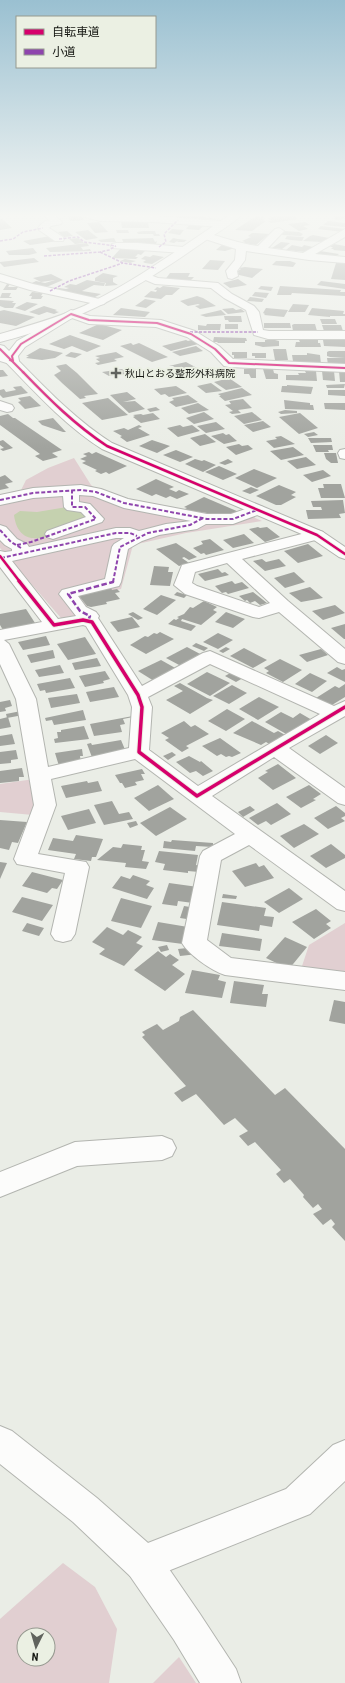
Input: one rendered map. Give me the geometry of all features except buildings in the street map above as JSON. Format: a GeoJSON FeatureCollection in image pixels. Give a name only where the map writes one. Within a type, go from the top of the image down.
{"type":"FeatureCollection","features":[{"type":"Feature","properties":{"kind":"main road"},"geometry":{"type":"LineString","coordinates":[[59,293],[100,302]]}},
{"type":"Feature","properties":{"kind":"main road"},"geometry":{"type":"LineString","coordinates":[[0,338],[71,314],[100,302],[116,293]]}},
{"type":"Feature","properties":{"kind":"main road"},"geometry":{"type":"LineString","coordinates":[[224,293],[250,308],[253,312],[258,332],[268,335],[345,335]]}},
{"type":"Feature","properties":{"kind":"main road"},"geometry":{"type":"LineString","coordinates":[[6,359],[12,356],[21,344],[71,314],[89,320],[157,323],[191,334],[215,349],[229,363],[304,368],[345,368]]}},
{"type":"Feature","properties":{"kind":"main road"},"geometry":{"type":"LineString","coordinates":[[0,349],[6,359],[63,413],[85,432],[107,446],[317,535],[345,554]]}},
{"type":"Feature","properties":{"kind":"main road"},"geometry":{"type":"LineString","coordinates":[[9,553],[31,542],[96,519],[85,507],[72,507],[72,490]]}},
{"type":"Feature","properties":{"kind":"main road"},"geometry":{"type":"LineString","coordinates":[[0,500],[33,493],[90,490],[124,502],[203,518],[233,519],[257,510]]}},
{"type":"Feature","properties":{"kind":"main road"},"geometry":{"type":"LineString","coordinates":[[88,621],[90,616],[80,611],[68,594],[113,582],[120,547],[137,536],[167,528],[195,525],[203,518]]}},
{"type":"Feature","properties":{"kind":"main road"},"geometry":{"type":"LineString","coordinates":[[0,530],[11,542],[9,553],[54,625]]}},
{"type":"Feature","properties":{"kind":"main road"},"geometry":{"type":"LineString","coordinates":[[9,553],[116,532],[130,533],[137,536]]}},
{"type":"Feature","properties":{"kind":"main road"},"geometry":{"type":"LineString","coordinates":[[282,605],[259,613],[191,590],[183,585],[188,568],[317,535]]}},
{"type":"Feature","properties":{"kind":"main road"},"geometry":{"type":"LineString","coordinates":[[230,558],[282,605],[345,658]]}},
{"type":"Feature","properties":{"kind":"main road"},"geometry":{"type":"LineString","coordinates":[[0,635],[83,620],[92,622],[138,695],[142,707],[139,752]]}},
{"type":"Feature","properties":{"kind":"main road"},"geometry":{"type":"LineString","coordinates":[[0,644],[26,699],[46,806],[25,859],[78,867],[63,934]]}},
{"type":"Feature","properties":{"kind":"main road"},"geometry":{"type":"LineString","coordinates":[[138,695],[210,657],[340,710]]}},
{"type":"Feature","properties":{"kind":"main road"},"geometry":{"type":"LineString","coordinates":[[197,796],[340,710]]}},
{"type":"Feature","properties":{"kind":"main road"},"geometry":{"type":"LineString","coordinates":[[275,748],[345,798]]}},
{"type":"Feature","properties":{"kind":"main road"},"geometry":{"type":"LineString","coordinates":[[41,775],[139,752]]}},
{"type":"Feature","properties":{"kind":"main road"},"geometry":{"type":"LineString","coordinates":[[139,752],[250,835],[345,903]]}},
{"type":"Feature","properties":{"kind":"main road"},"geometry":{"type":"LineString","coordinates":[[250,835],[211,856],[194,943],[225,966],[345,981]]}},
{"type":"Feature","properties":{"kind":"main road"},"geometry":{"type":"LineString","coordinates":[[0,1185],[75,1154],[162,1148]]}},
{"type":"Feature","properties":{"kind":"main road"},"geometry":{"type":"LineString","coordinates":[[0,1443],[85,1510],[143,1563],[222,1683]]}},
{"type":"Feature","properties":{"kind":"main road"},"geometry":{"type":"LineString","coordinates":[[143,1563],[298,1502],[345,1457]]}},
{"type":"Feature","properties":{"kind":"shaded area"},"geometry":{"type":"Polygon","coordinates":[[[74,458],[91,485],[106,497],[218,518],[242,512],[262,521],[186,533],[133,545],[121,589],[81,598],[92,613],[61,618],[0,548],[0,498],[20,492],[26,480],[48,468],[74,458]]]}},
{"type":"Feature","properties":{"kind":"shaded area"},"geometry":{"type":"Polygon","coordinates":[[[73,506],[94,516],[60,533],[48,537],[36,538],[26,536],[18,529],[14,515],[20,511],[37,512],[73,506]]]}},
{"type":"Feature","properties":{"kind":"shaded area"},"geometry":{"type":"Polygon","coordinates":[[[34,779],[33,815],[0,812],[0,784],[34,779]]]}},
{"type":"Feature","properties":{"kind":"shaded area"},"geometry":{"type":"Polygon","coordinates":[[[345,923],[345,975],[301,969],[309,945],[345,923]]]}},
{"type":"Feature","properties":{"kind":"shaded area"},"geometry":{"type":"Polygon","coordinates":[[[63,1563],[95,1587],[117,1629],[109,1683],[0,1683],[0,1619],[63,1563]]]}},
{"type":"Feature","properties":{"kind":"shaded area"},"geometry":{"type":"Polygon","coordinates":[[[179,1657],[196,1683],[153,1683],[179,1657]]]}},
{"type":"Feature","properties":{"kind":"marked path"},"geometry":{"type":"LineString","coordinates":[[190,332],[258,332]]}},
{"type":"Feature","properties":{"kind":"marked path"},"geometry":{"type":"LineString","coordinates":[[17,545],[31,542],[96,519],[85,507],[72,507],[72,490]]}},
{"type":"Feature","properties":{"kind":"marked path"},"geometry":{"type":"LineString","coordinates":[[0,500],[33,493],[81,490],[96,492],[124,503],[207,519],[233,519],[257,510]]}},
{"type":"Feature","properties":{"kind":"marked path"},"geometry":{"type":"LineString","coordinates":[[88,621],[90,616],[80,611],[68,594],[113,582],[120,547],[148,533],[194,524],[203,518]]}},
{"type":"Feature","properties":{"kind":"marked path"},"geometry":{"type":"LineString","coordinates":[[0,530],[11,542],[21,548]]}},
{"type":"Feature","properties":{"kind":"marked path"},"geometry":{"type":"LineString","coordinates":[[1,558],[116,533],[130,533],[137,536]]}},
{"type":"Feature","properties":{"kind":"cycle path"},"geometry":{"type":"LineString","coordinates":[[10,360],[13,361],[12,356],[21,344],[71,314],[89,320],[157,323],[191,334],[215,349],[229,363],[345,368]]}},
{"type":"Feature","properties":{"kind":"cycle path"},"geometry":{"type":"LineString","coordinates":[[0,349],[63,413],[85,432],[107,446],[317,535],[345,554]]}},
{"type":"Feature","properties":{"kind":"cycle path"},"geometry":{"type":"LineString","coordinates":[[0,556],[54,625],[83,620],[92,622],[138,695],[142,707],[139,752],[197,796],[345,707]]}},
{"type":"Feature","properties":{"kind":"place","name":"秋山とおる整形外科病院"},"geometry":{"type":"Point","coordinates":[116,373]}}]}
